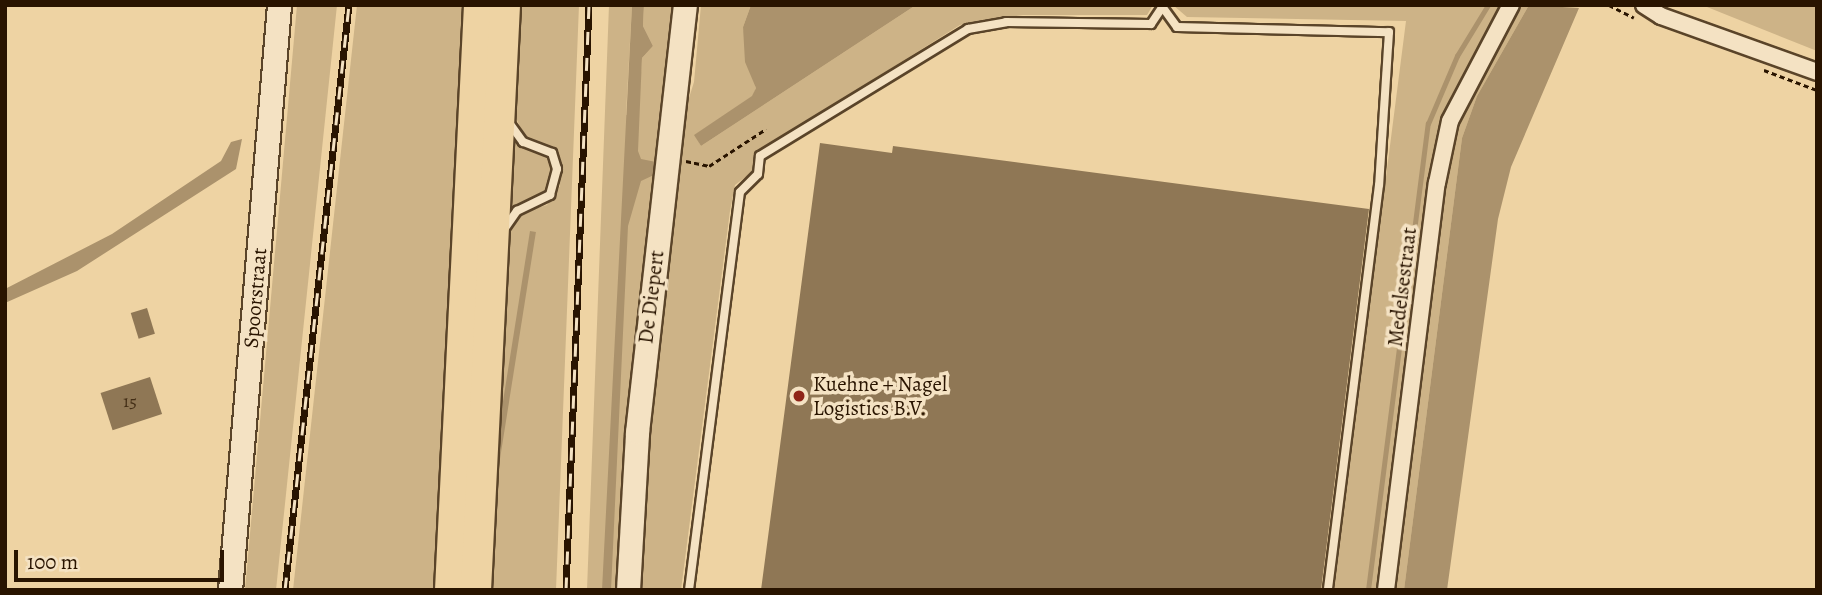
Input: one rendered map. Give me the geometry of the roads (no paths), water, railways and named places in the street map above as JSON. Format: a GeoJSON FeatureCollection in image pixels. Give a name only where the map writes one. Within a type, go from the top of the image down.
{"type":"FeatureCollection","features":[{"type":"Feature","properties":{"kind":"highway"},"geometry":{"type":"LineString","coordinates":[[450,590],[479,5]]}},
{"type":"Feature","properties":{"kind":"highway"},"geometry":{"type":"LineString","coordinates":[[476,590],[505,5]]}},
{"type":"Feature","properties":{"kind":"main road","name":"Spoorstraat"},"geometry":{"type":"LineString","coordinates":[[230,590],[279,5]]}},
{"type":"Feature","properties":{"kind":"main road","name":"De Diepert"},"geometry":{"type":"LineString","coordinates":[[628,590],[637,432],[685,5]]}},
{"type":"Feature","properties":{"kind":"street","name":"Medelsestraat"},"geometry":{"type":"LineString","coordinates":[[1386,590],[1437,183],[1450,121],[1511,5]]}},
{"type":"Feature","properties":{"kind":"street"},"geometry":{"type":"LineString","coordinates":[[1644,5],[1661,16],[1817,72]]}},
{"type":"Feature","properties":{"kind":"lane"},"geometry":{"type":"LineString","coordinates":[[689,590],[740,192],[758,174],[760,156],[968,29],[1006,22],[1152,24],[1161,7],[1177,27],[1389,32],[1380,185],[1328,590]]}},
{"type":"Feature","properties":{"kind":"lane"},"geometry":{"type":"LineString","coordinates":[[493,253],[511,216],[550,195],[557,169],[548,149],[517,138],[501,93]]}},
{"type":"Feature","properties":{"kind":"waterway"},"geometry":{"type":"LineString","coordinates":[[1368,590],[1428,124],[1457,56],[1488,5]]}},
{"type":"Feature","properties":{"kind":"railway"},"geometry":{"type":"LineString","coordinates":[[285,590],[349,5]]}},
{"type":"Feature","properties":{"kind":"railway"},"geometry":{"type":"LineString","coordinates":[[566,590],[589,5]]}},
{"type":"Feature","properties":{"kind":"place","name":"Kuehne + Nagel Logistics B.V."},"geometry":{"type":"Point","coordinates":[799,396]}}]}
